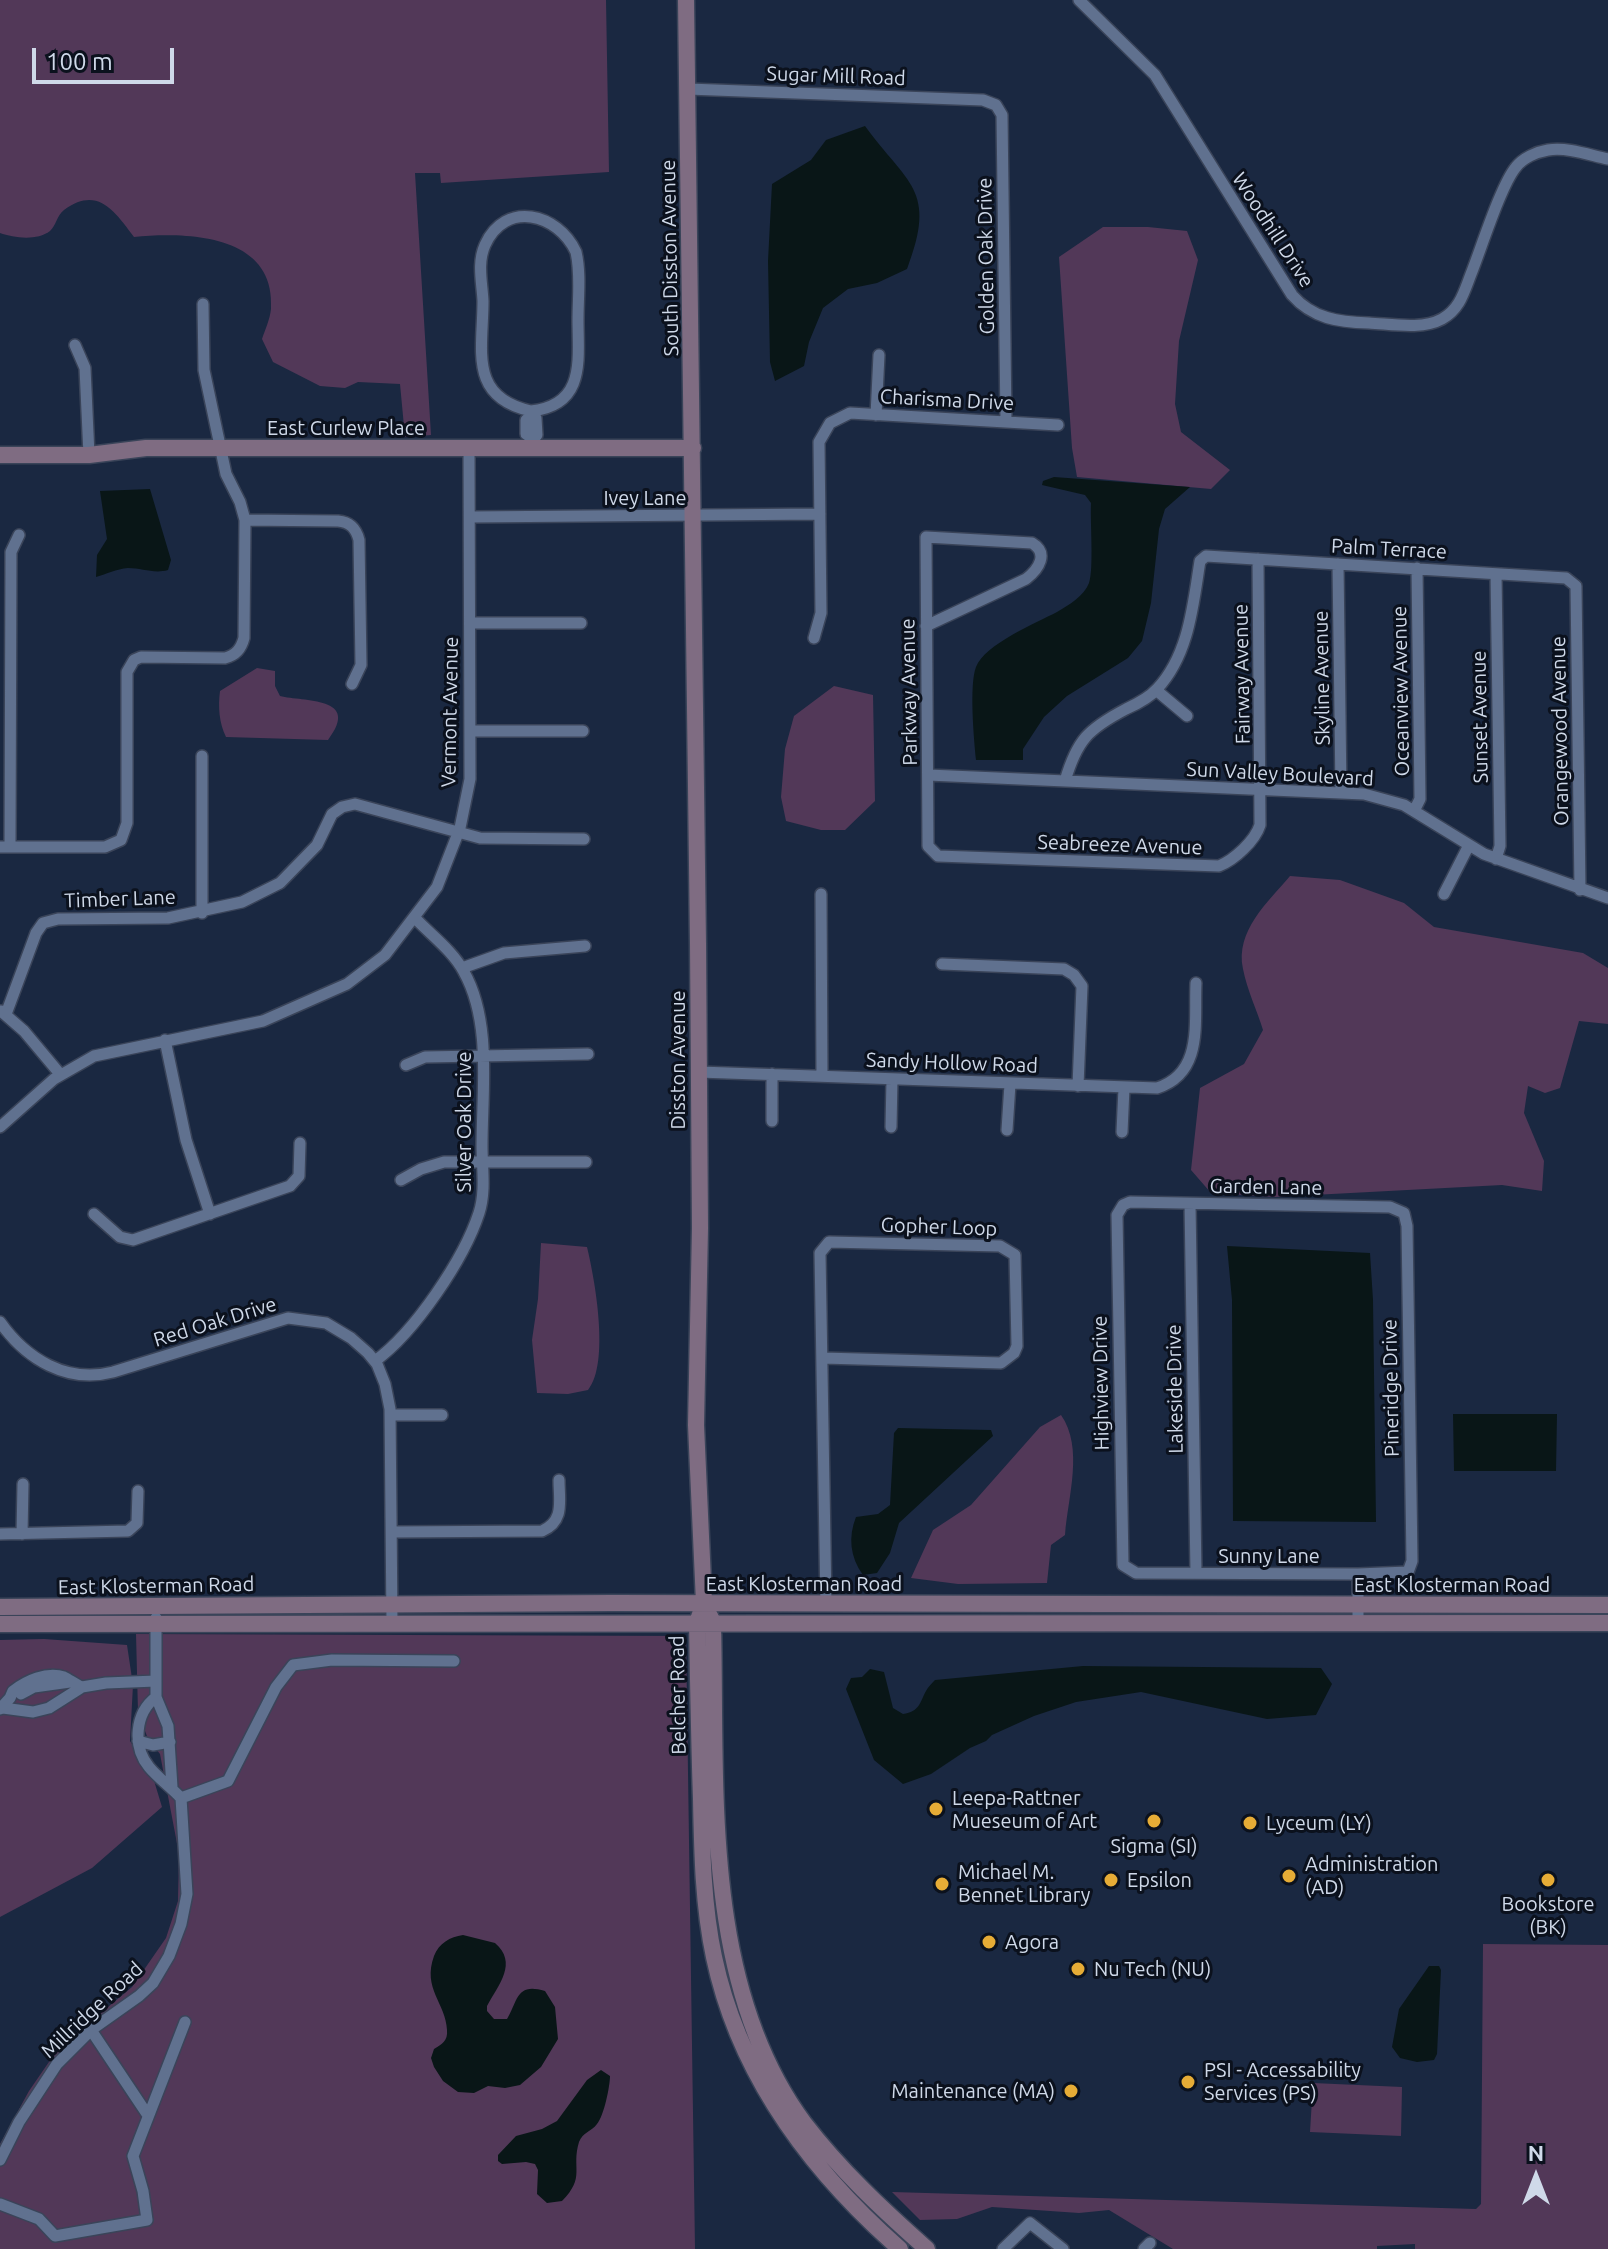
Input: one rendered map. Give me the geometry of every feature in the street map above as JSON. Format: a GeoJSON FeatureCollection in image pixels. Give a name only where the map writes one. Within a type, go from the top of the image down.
{"type":"FeatureCollection","features":[{"type":"Feature","properties":{"kind":"main road","name":"South Disston Avenue"},"geometry":{"type":"LineString","coordinates":[[686,0],[693,516]]}},
{"type":"Feature","properties":{"kind":"main road","name":"East Curlew Place"},"geometry":{"type":"LineString","coordinates":[[0,455],[89,455],[146,448],[469,448],[533,443],[693,448]]}},
{"type":"Feature","properties":{"kind":"main road","name":"Disston Avenue"},"geometry":{"type":"LineString","coordinates":[[693,516],[700,1228],[696,1410],[704,1603]]}},
{"type":"Feature","properties":{"kind":"main road","name":"Belcher Road"},"geometry":{"type":"LineString","coordinates":[[704,1603],[720,1870],[729,1943],[749,2015],[763,2050],[804,2123],[856,2183],[927,2249]]}},
{"type":"Feature","properties":{"kind":"main road","name":"East Klosterman Road"},"geometry":{"type":"LineString","coordinates":[[0,1624],[392,1604],[1608,1605]]}},
{"type":"Feature","properties":{"kind":"main road","name":"East Klosterman Road"},"geometry":{"type":"LineString","coordinates":[[0,1607],[156,1616],[392,1623],[1608,1623]]}},
{"type":"Feature","properties":{"kind":"main road","name":"Belcher Road"},"geometry":{"type":"LineString","coordinates":[[705,1623],[704,1894],[714,1959],[724,1995],[752,2066],[798,2142],[851,2205],[900,2249]]}},
{"type":"Feature","properties":{"kind":"street","name":"Woodhill Drive"},"geometry":{"type":"LineString","coordinates":[[1079,0],[1155,75],[1292,295],[1302,306],[1324,318],[1345,323],[1392,324],[1424,324],[1441,319],[1460,302],[1517,165],[1534,154],[1549,150],[1566,149],[1608,159]]}},
{"type":"Feature","properties":{"kind":"street","name":"Sugar Mill Road"},"geometry":{"type":"LineString","coordinates":[[688,89],[983,100]]}},
{"type":"Feature","properties":{"kind":"street","name":"Golden Oak Drive"},"geometry":{"type":"LineString","coordinates":[[983,100],[996,105],[1002,115],[1006,421]]}},
{"type":"Feature","properties":{"kind":"street"},"geometry":{"type":"LineString","coordinates":[[531,413],[549,407],[568,392],[575,381],[580,357],[576,252],[563,230],[549,221],[529,217],[510,219],[484,247],[480,266],[481,356],[483,373],[494,393],[536,418],[537,435],[533,443]]}},
{"type":"Feature","properties":{"kind":"street"},"geometry":{"type":"LineString","coordinates":[[19,535],[11,552],[5,847],[105,847],[121,840],[126,832],[127,672],[130,665],[141,657],[225,658],[239,651],[244,638],[245,520],[226,474],[204,370],[203,304]]}},
{"type":"Feature","properties":{"kind":"street"},"geometry":{"type":"LineString","coordinates":[[75,345],[85,368],[89,455]]}},
{"type":"Feature","properties":{"kind":"street"},"geometry":{"type":"LineString","coordinates":[[876,415],[879,355]]}},
{"type":"Feature","properties":{"kind":"street","name":"Charisma Drive"},"geometry":{"type":"LineString","coordinates":[[820,514],[819,442],[825,428],[850,413],[1058,425]]}},
{"type":"Feature","properties":{"kind":"street","name":"Vermont Avenue"},"geometry":{"type":"LineString","coordinates":[[0,1127],[60,1074],[100,1054],[263,1021],[347,984],[385,955],[415,918],[443,875],[458,834],[469,786],[469,448]]}},
{"type":"Feature","properties":{"kind":"street"},"geometry":{"type":"LineString","coordinates":[[814,638],[821,613],[820,514]]}},
{"type":"Feature","properties":{"kind":"street","name":"Ivey Lane"},"geometry":{"type":"LineString","coordinates":[[470,517],[820,514]]}},
{"type":"Feature","properties":{"kind":"street"},"geometry":{"type":"LineString","coordinates":[[245,520],[338,521],[348,523],[355,529],[359,540],[361,665],[352,684]]}},
{"type":"Feature","properties":{"kind":"street","name":"Parkway Avenue"},"geometry":{"type":"LineString","coordinates":[[926,626],[1026,579],[1035,571],[1041,551],[1032,543],[926,537],[926,626],[928,846]]}},
{"type":"Feature","properties":{"kind":"street","name":"Palm Terrace"},"geometry":{"type":"LineString","coordinates":[[1156,690],[1180,654],[1200,561],[1209,555],[1566,578]]}},
{"type":"Feature","properties":{"kind":"street","name":"Fairway Avenue"},"geometry":{"type":"LineString","coordinates":[[1258,559],[1262,789]]}},
{"type":"Feature","properties":{"kind":"street","name":"Skyline Avenue"},"geometry":{"type":"LineString","coordinates":[[1338,564],[1341,792]]}},
{"type":"Feature","properties":{"kind":"street","name":"Oceanview Avenue"},"geometry":{"type":"LineString","coordinates":[[1414,811],[1420,799],[1417,568]]}},
{"type":"Feature","properties":{"kind":"street","name":"Sunset Avenue"},"geometry":{"type":"LineString","coordinates":[[1496,574],[1500,846],[1496,859]]}},
{"type":"Feature","properties":{"kind":"street","name":"Orangewood Avenue"},"geometry":{"type":"LineString","coordinates":[[1566,578],[1576,586],[1580,890]]}},
{"type":"Feature","properties":{"kind":"street"},"geometry":{"type":"LineString","coordinates":[[470,623],[581,623]]}},
{"type":"Feature","properties":{"kind":"street"},"geometry":{"type":"LineString","coordinates":[[1065,781],[1077,746],[1093,727],[1156,690],[1187,716]]}},
{"type":"Feature","properties":{"kind":"street"},"geometry":{"type":"LineString","coordinates":[[470,731],[583,731]]}},
{"type":"Feature","properties":{"kind":"street"},"geometry":{"type":"LineString","coordinates":[[202,756],[202,913]]}},
{"type":"Feature","properties":{"kind":"street","name":"Sun Valley Boulevard"},"geometry":{"type":"LineString","coordinates":[[928,775],[1341,792],[1381,797],[1414,811],[1468,847],[1608,898]]}},
{"type":"Feature","properties":{"kind":"street","name":"Seabreeze Avenue"},"geometry":{"type":"LineString","coordinates":[[928,846],[938,856],[1212,867],[1231,859],[1257,834],[1262,789]]}},
{"type":"Feature","properties":{"kind":"street","name":"Timber Lane"},"geometry":{"type":"LineString","coordinates":[[3,1013],[36,933],[47,921],[168,918],[242,902],[280,883],[311,853],[332,814],[342,807],[362,804],[458,834],[491,840],[584,839]]}},
{"type":"Feature","properties":{"kind":"street"},"geometry":{"type":"LineString","coordinates":[[1444,894],[1468,847]]}},
{"type":"Feature","properties":{"kind":"street"},"geometry":{"type":"LineString","coordinates":[[821,894],[822,1075]]}},
{"type":"Feature","properties":{"kind":"street","name":"Silver Oak Drive"},"geometry":{"type":"LineString","coordinates":[[375,1361],[415,1321],[463,1248],[482,1202],[483,1056],[477,1009],[462,968],[415,918]]}},
{"type":"Feature","properties":{"kind":"street"},"geometry":{"type":"LineString","coordinates":[[462,968],[504,953],[585,946]]}},
{"type":"Feature","properties":{"kind":"street"},"geometry":{"type":"LineString","coordinates":[[942,964],[1064,969],[1074,975],[1082,986],[1078,1086]]}},
{"type":"Feature","properties":{"kind":"street","name":"Sandy Hollow Road"},"geometry":{"type":"LineString","coordinates":[[699,1072],[1124,1088],[1163,1086],[1180,1074],[1192,1059],[1196,983]]}},
{"type":"Feature","properties":{"kind":"street"},"geometry":{"type":"LineString","coordinates":[[3,1013],[28,1036],[60,1074]]}},
{"type":"Feature","properties":{"kind":"street"},"geometry":{"type":"LineString","coordinates":[[165,1040],[186,1140],[210,1214]]}},
{"type":"Feature","properties":{"kind":"street"},"geometry":{"type":"LineString","coordinates":[[406,1065],[425,1057],[588,1054]]}},
{"type":"Feature","properties":{"kind":"street"},"geometry":{"type":"LineString","coordinates":[[772,1074],[772,1121]]}},
{"type":"Feature","properties":{"kind":"street"},"geometry":{"type":"LineString","coordinates":[[891,1127],[892,1079]]}},
{"type":"Feature","properties":{"kind":"street"},"geometry":{"type":"LineString","coordinates":[[1007,1130],[1010,1084]]}},
{"type":"Feature","properties":{"kind":"street"},"geometry":{"type":"LineString","coordinates":[[1122,1132],[1124,1088]]}},
{"type":"Feature","properties":{"kind":"street"},"geometry":{"type":"LineString","coordinates":[[94,1214],[120,1237],[133,1240],[210,1214],[296,1182],[300,1168],[300,1143]]}},
{"type":"Feature","properties":{"kind":"street"},"geometry":{"type":"LineString","coordinates":[[401,1180],[436,1164],[586,1162]]}},
{"type":"Feature","properties":{"kind":"street","name":"Garden Lane"},"geometry":{"type":"LineString","coordinates":[[1126,1203],[1390,1207],[1404,1213]]}},
{"type":"Feature","properties":{"kind":"street","name":"Highview Drive"},"geometry":{"type":"LineString","coordinates":[[1123,1565],[1117,1215],[1126,1203]]}},
{"type":"Feature","properties":{"kind":"street","name":"Lakeside Drive"},"geometry":{"type":"LineString","coordinates":[[1190,1204],[1196,1573]]}},
{"type":"Feature","properties":{"kind":"street","name":"Pineridge Drive"},"geometry":{"type":"LineString","coordinates":[[1404,1213],[1407,1226],[1412,1564]]}},
{"type":"Feature","properties":{"kind":"street","name":"Gopher Loop"},"geometry":{"type":"LineString","coordinates":[[823,1358],[1001,1363],[1017,1346],[1015,1255],[1000,1246],[829,1242],[820,1253],[826,1604]]}},
{"type":"Feature","properties":{"kind":"street","name":"Red Oak Drive"},"geometry":{"type":"LineString","coordinates":[[0,1322],[35,1359],[57,1369],[96,1376],[282,1319],[320,1321],[351,1338],[375,1361],[387,1389],[391,1415],[392,1623]]}},
{"type":"Feature","properties":{"kind":"street"},"geometry":{"type":"LineString","coordinates":[[391,1415],[442,1415]]}},
{"type":"Feature","properties":{"kind":"street"},"geometry":{"type":"LineString","coordinates":[[392,1532],[542,1531],[560,1516],[559,1480]]}},
{"type":"Feature","properties":{"kind":"street"},"geometry":{"type":"LineString","coordinates":[[22,1534],[23,1484]]}},
{"type":"Feature","properties":{"kind":"street"},"geometry":{"type":"LineString","coordinates":[[0,1534],[132,1530],[137,1523],[138,1491]]}},
{"type":"Feature","properties":{"kind":"street","name":"Sunny Lane"},"geometry":{"type":"LineString","coordinates":[[1123,1565],[1136,1573],[1404,1574],[1410,1571],[1412,1564]]}},
{"type":"Feature","properties":{"kind":"street"},"geometry":{"type":"LineString","coordinates":[[1358,1574],[1358,1622]]}},
{"type":"Feature","properties":{"kind":"street"},"geometry":{"type":"LineString","coordinates":[[156,1616],[156,1697],[168,1726],[172,1787]]}},
{"type":"Feature","properties":{"kind":"street"},"geometry":{"type":"LineString","coordinates":[[156,1697],[148,1703],[139,1720],[138,1741],[149,1767],[181,1798],[228,1781],[276,1687],[293,1665],[332,1660],[454,1661]]}},
{"type":"Feature","properties":{"kind":"street"},"geometry":{"type":"LineString","coordinates":[[82,1687],[65,1677],[47,1676],[13,1691],[4,1705],[16,1712],[42,1710],[65,1700],[82,1687],[156,1681]]}},
{"type":"Feature","properties":{"kind":"street"},"geometry":{"type":"LineString","coordinates":[[34,1683],[34,1695],[42,1710]]}},
{"type":"Feature","properties":{"kind":"street"},"geometry":{"type":"LineString","coordinates":[[138,1741],[153,1745],[170,1742]]}},
{"type":"Feature","properties":{"kind":"street","name":"Millridge Road"},"geometry":{"type":"LineString","coordinates":[[0,2160],[52,2070],[91,2030],[153,1983],[176,1942],[187,1894],[181,1798]]}},
{"type":"Feature","properties":{"kind":"street"},"geometry":{"type":"LineString","coordinates":[[0,2204],[39,2219],[55,2236],[147,2220],[133,2156],[185,2022]]}},
{"type":"Feature","properties":{"kind":"street"},"geometry":{"type":"LineString","coordinates":[[91,2030],[147,2114]]}},
{"type":"Feature","properties":{"kind":"street"},"geometry":{"type":"LineString","coordinates":[[1003,2249],[1030,2223],[1063,2249]]}},
{"type":"Feature","properties":{"kind":"shaded area"},"geometry":{"type":"Polygon","coordinates":[[[0,0],[606,0],[609,172],[441,183],[440,173],[415,173],[431,435],[405,437],[400,384],[358,382],[345,388],[320,386],[273,362],[262,339],[271,309],[269,284],[259,265],[244,252],[202,238],[134,237],[105,205],[87,200],[64,210],[45,234],[25,238],[0,233],[0,0]]]}},
{"type":"Feature","properties":{"kind":"shaded area"},"geometry":{"type":"Polygon","coordinates":[[[865,126],[905,176],[918,204],[916,242],[907,269],[877,283],[848,289],[823,308],[809,342],[804,366],[775,381],[770,362],[768,261],[772,184],[811,160],[826,140],[865,126]]]}},
{"type":"Feature","properties":{"kind":"shaded area"},"geometry":{"type":"Polygon","coordinates":[[[1103,227],[1187,231],[1198,260],[1179,341],[1175,404],[1181,432],[1230,470],[1211,489],[1077,477],[1072,448],[1059,257],[1103,227]]]}},
{"type":"Feature","properties":{"kind":"shaded area"},"geometry":{"type":"Polygon","coordinates":[[[1054,477],[1190,487],[1165,509],[1159,529],[1151,603],[1142,641],[1128,658],[1067,696],[1044,717],[1023,749],[1023,760],[976,760],[973,686],[981,658],[1012,635],[1071,603],[1089,583],[1091,503],[1085,495],[1042,485],[1043,481],[1054,477]]]}},
{"type":"Feature","properties":{"kind":"shaded area"},"geometry":{"type":"Polygon","coordinates":[[[150,489],[171,560],[168,570],[128,568],[96,577],[97,555],[107,539],[100,491],[150,489]]]}},
{"type":"Feature","properties":{"kind":"shaded area"},"geometry":{"type":"Polygon","coordinates":[[[257,668],[275,671],[275,686],[280,696],[314,701],[334,708],[338,715],[337,726],[328,740],[226,737],[220,714],[220,691],[257,668]]]}},
{"type":"Feature","properties":{"kind":"shaded area"},"geometry":{"type":"Polygon","coordinates":[[[834,686],[873,695],[875,801],[845,830],[821,830],[786,821],[781,797],[785,749],[794,716],[834,686]]]}},
{"type":"Feature","properties":{"kind":"shaded area"},"geometry":{"type":"Polygon","coordinates":[[[1290,876],[1340,880],[1404,903],[1434,927],[1583,953],[1608,968],[1608,1024],[1579,1021],[1560,1088],[1545,1093],[1528,1086],[1524,1113],[1544,1161],[1542,1191],[1502,1185],[1275,1197],[1211,1193],[1191,1170],[1200,1088],[1244,1064],[1263,1030],[1243,969],[1244,942],[1255,918],[1290,876]]]}},
{"type":"Feature","properties":{"kind":"shaded area"},"geometry":{"type":"Polygon","coordinates":[[[541,1243],[587,1247],[599,1321],[598,1361],[588,1390],[568,1394],[537,1393],[532,1340],[541,1243]]]}},
{"type":"Feature","properties":{"kind":"shaded area"},"geometry":{"type":"Polygon","coordinates":[[[1227,1246],[1370,1253],[1376,1522],[1233,1521],[1232,1300],[1227,1246]]]}},
{"type":"Feature","properties":{"kind":"shaded area"},"geometry":{"type":"Polygon","coordinates":[[[1453,1414],[1557,1414],[1556,1471],[1454,1471],[1453,1414]]]}},
{"type":"Feature","properties":{"kind":"shaded area"},"geometry":{"type":"Polygon","coordinates":[[[1061,1415],[1072,1442],[1073,1473],[1065,1535],[1051,1545],[1047,1583],[958,1584],[911,1578],[933,1530],[971,1505],[1040,1427],[1061,1415]]]}},
{"type":"Feature","properties":{"kind":"shaded area"},"geometry":{"type":"Polygon","coordinates":[[[898,1428],[991,1430],[993,1436],[899,1523],[890,1553],[877,1573],[863,1575],[853,1554],[853,1524],[856,1517],[878,1514],[890,1505],[894,1433],[898,1428]]]}},
{"type":"Feature","properties":{"kind":"shaded area"},"geometry":{"type":"Polygon","coordinates":[[[136,1634],[686,1636],[695,2249],[0,2249],[0,2144],[29,2091],[51,2059],[72,2037],[132,1987],[166,1938],[178,1901],[179,1854],[160,1754],[148,1739],[138,1712],[136,1634]]]}},
{"type":"Feature","properties":{"kind":"shaded area"},"geometry":{"type":"Polygon","coordinates":[[[44,1639],[127,1645],[133,1685],[130,1741],[152,1774],[162,1807],[92,1868],[0,1917],[0,1640],[44,1639]]]}},
{"type":"Feature","properties":{"kind":"shaded area"},"geometry":{"type":"Polygon","coordinates":[[[1083,1666],[1321,1668],[1332,1684],[1316,1715],[1267,1719],[1141,1692],[1076,1702],[992,1735],[931,1774],[903,1784],[874,1760],[846,1689],[851,1678],[862,1677],[870,1669],[884,1672],[893,1708],[903,1714],[916,1709],[935,1680],[1083,1666]]]}},
{"type":"Feature","properties":{"kind":"shaded area"},"geometry":{"type":"Polygon","coordinates":[[[463,1935],[495,1943],[505,1958],[501,1982],[487,2006],[494,2019],[507,2019],[519,1995],[528,1989],[545,1991],[555,2007],[558,2039],[541,2067],[520,2085],[505,2088],[488,2086],[474,2093],[458,2092],[443,2081],[434,2067],[431,2058],[434,2049],[445,2040],[447,2030],[433,1987],[431,1968],[436,1951],[442,1944],[463,1935]]]}},
{"type":"Feature","properties":{"kind":"shaded area"},"geometry":{"type":"Polygon","coordinates":[[[1483,1944],[1608,1945],[1608,2249],[1415,2249],[1415,2244],[1377,2246],[1377,2249],[1173,2249],[1109,2210],[1079,2213],[992,2207],[957,2219],[920,2220],[892,2192],[1476,2209],[1481,2204],[1483,1944]]]}},
{"type":"Feature","properties":{"kind":"shaded area"},"geometry":{"type":"Polygon","coordinates":[[[1429,1966],[1439,1966],[1441,1970],[1437,2054],[1434,2060],[1417,2062],[1400,2058],[1392,2047],[1399,2009],[1429,1966]]]}},
{"type":"Feature","properties":{"kind":"shaded area"},"geometry":{"type":"Polygon","coordinates":[[[601,2070],[610,2076],[606,2101],[597,2124],[579,2142],[574,2185],[562,2201],[547,2203],[537,2194],[538,2170],[535,2164],[502,2164],[498,2161],[498,2155],[516,2136],[557,2121],[587,2080],[601,2070]]]}},
{"type":"Feature","properties":{"kind":"shaded area"},"geometry":{"type":"Polygon","coordinates":[[[1313,2083],[1402,2087],[1401,2136],[1310,2132],[1313,2083]]]}},
{"type":"Feature","properties":{"kind":"place","name":"Leepa-Rattner Mueseum of Art"},"geometry":{"type":"Point","coordinates":[936,1809]}},
{"type":"Feature","properties":{"kind":"place","name":"Sigma (SI)"},"geometry":{"type":"Point","coordinates":[1154,1821]}},
{"type":"Feature","properties":{"kind":"place","name":"Lyceum (LY)"},"geometry":{"type":"Point","coordinates":[1250,1823]}},
{"type":"Feature","properties":{"kind":"place","name":"Administration (AD)"},"geometry":{"type":"Point","coordinates":[1289,1876]}},
{"type":"Feature","properties":{"kind":"place","name":"Epsilon"},"geometry":{"type":"Point","coordinates":[1111,1880]}},
{"type":"Feature","properties":{"kind":"place","name":"Bookstore (BK)"},"geometry":{"type":"Point","coordinates":[1548,1880]}},
{"type":"Feature","properties":{"kind":"place","name":"Michael M. Bennet Library"},"geometry":{"type":"Point","coordinates":[942,1884]}},
{"type":"Feature","properties":{"kind":"place","name":"Agora"},"geometry":{"type":"Point","coordinates":[989,1942]}},
{"type":"Feature","properties":{"kind":"place","name":"Nu Tech (NU)"},"geometry":{"type":"Point","coordinates":[1078,1969]}},
{"type":"Feature","properties":{"kind":"place","name":"PSI - Accessability Services (PS)"},"geometry":{"type":"Point","coordinates":[1188,2082]}},
{"type":"Feature","properties":{"kind":"place","name":"Maintenance (MA)"},"geometry":{"type":"Point","coordinates":[1071,2091]}}]}
